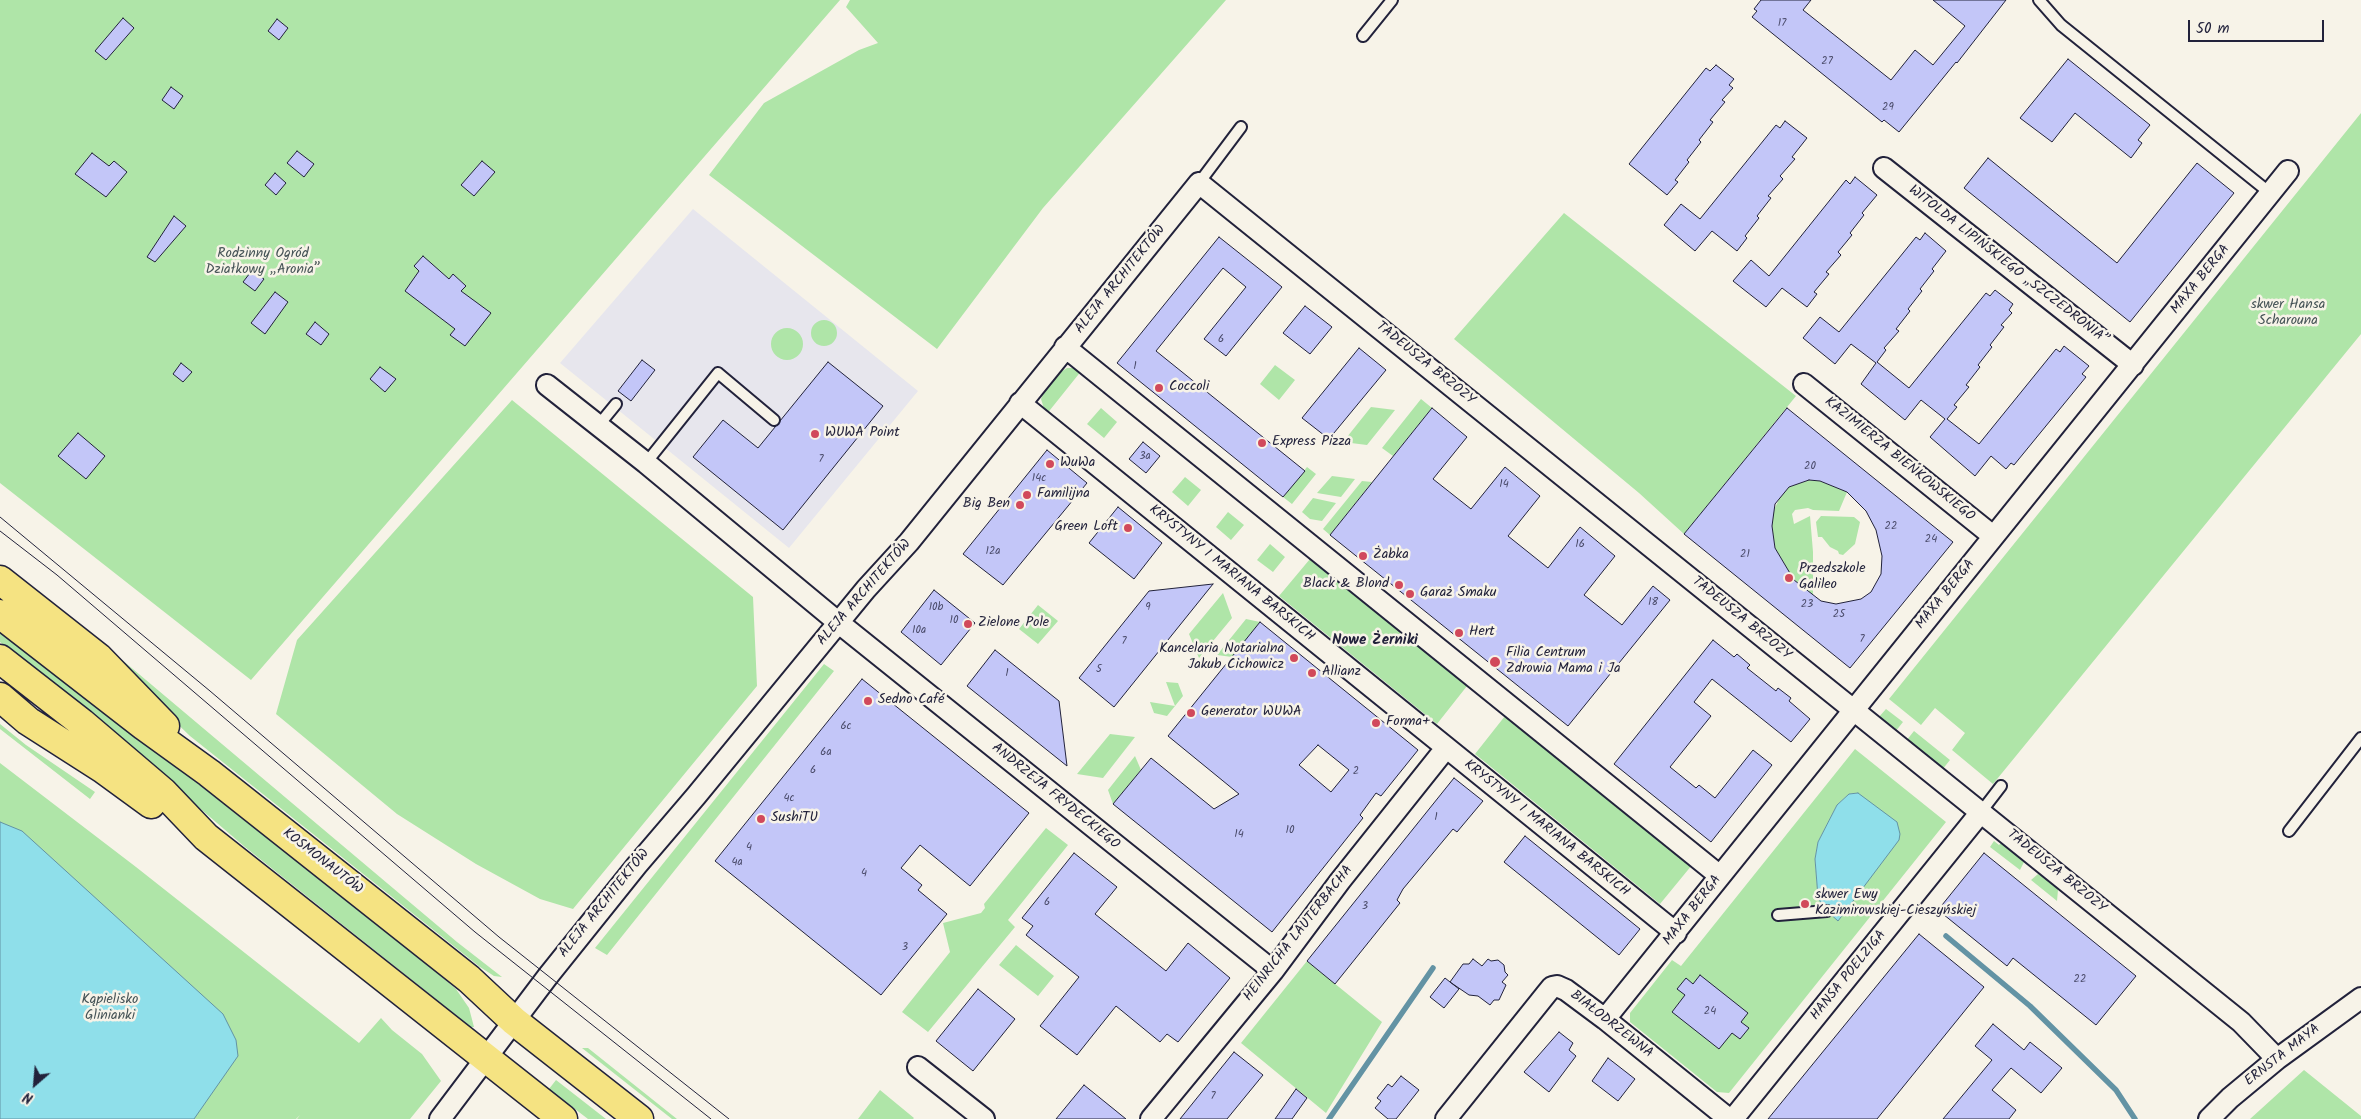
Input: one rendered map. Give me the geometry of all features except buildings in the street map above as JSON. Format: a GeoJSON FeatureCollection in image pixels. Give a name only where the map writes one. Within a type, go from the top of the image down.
{"type":"FeatureCollection","features":[{"type":"Feature","properties":{"kind":"main road"},"geometry":{"type":"LineString","coordinates":[[0,580],[100,658],[209,773]]}},
{"type":"Feature","properties":{"kind":"main road","name":"KOSMONAUTÓW"},"geometry":{"type":"LineString","coordinates":[[0,614],[144,726],[209,773],[469,979],[514,1021],[639,1119]]}},
{"type":"Feature","properties":{"kind":"main road"},"geometry":{"type":"LineString","coordinates":[[0,659],[162,792],[206,837],[563,1119]]}},
{"type":"Feature","properties":{"kind":"main road"},"geometry":{"type":"LineString","coordinates":[[0,697],[28,721],[103,769],[160,811],[206,837]]}},
{"type":"Feature","properties":{"kind":"street","name":"WITOLDA LIPIŃSKIEGO „SZCZEDRONIA”"},"geometry":{"type":"LineString","coordinates":[[1884,168],[2133,365]]}},
{"type":"Feature","properties":{"kind":"street","name":"MAXA BERGA"},"geometry":{"type":"LineString","coordinates":[[1605,1020],[2288,171]]}},
{"type":"Feature","properties":{"kind":"street","name":"ALEJA ARCHITEKTÓW"},"geometry":{"type":"LineString","coordinates":[[440,1119],[636,864],[696,796],[839,622],[915,535],[1199,183]]}},
{"type":"Feature","properties":{"kind":"street","name":"TADEUSZA BRZOZY"},"geometry":{"type":"LineString","coordinates":[[1199,183],[2251,1030],[2277,1059]]}},
{"type":"Feature","properties":{"kind":"street"},"geometry":{"type":"LineString","coordinates":[[1065,347],[1720,876]]}},
{"type":"Feature","properties":{"kind":"street","name":"KAZIMIERZA BIEŃKOWSKIEGO"},"geometry":{"type":"LineString","coordinates":[[1804,384],[1993,536]]}},
{"type":"Feature","properties":{"kind":"street","name":"ANDRZEJA FRYDECKIEGO"},"geometry":{"type":"LineString","coordinates":[[546,385],[646,463],[839,622],[1272,971]]}},
{"type":"Feature","properties":{"kind":"street","name":"KRYSTYNY I MARIANA BARSKICH"},"geometry":{"type":"LineString","coordinates":[[1020,403],[1676,933]]}},
{"type":"Feature","properties":{"kind":"street","name":"HEINRICHA LAUTERBACHA"},"geometry":{"type":"LineString","coordinates":[[1151,1119],[1272,971],[1446,748]]}},
{"type":"Feature","properties":{"kind":"street","name":"HANSA POELZIGA"},"geometry":{"type":"LineString","coordinates":[[1731,1119],[1981,812]]}},
{"type":"Feature","properties":{"kind":"street","name":"BIAŁODRZEWNA"},"geometry":{"type":"LineString","coordinates":[[1446,1119],[1552,987],[1557,986],[1566,990],[1731,1119]]}},
{"type":"Feature","properties":{"kind":"street","name":"ERNSTA MAYA"},"geometry":{"type":"LineString","coordinates":[[2209,1119],[2230,1098],[2277,1059],[2361,998]]}},
{"type":"Feature","properties":{"kind":"street"},"geometry":{"type":"LineString","coordinates":[[918,1067],[984,1119]]}},
{"type":"Feature","properties":{"kind":"lane"},"geometry":{"type":"LineString","coordinates":[[1363,36],[1392,0]]}},
{"type":"Feature","properties":{"kind":"lane"},"geometry":{"type":"LineString","coordinates":[[2039,0],[2061,25],[2270,194]]}},
{"type":"Feature","properties":{"kind":"lane","name":"ALEJA ARCHITEKTÓW"},"geometry":{"type":"LineString","coordinates":[[1199,183],[1241,127]]}},
{"type":"Feature","properties":{"kind":"lane"},"geometry":{"type":"LineString","coordinates":[[646,463],[718,373],[774,420]]}},
{"type":"Feature","properties":{"kind":"lane"},"geometry":{"type":"LineString","coordinates":[[598,426],[616,404]]}},
{"type":"Feature","properties":{"kind":"lane"},"geometry":{"type":"LineString","coordinates":[[2290,831],[2361,738]]}},
{"type":"Feature","properties":{"kind":"lane","name":"HANSA POELZIGA"},"geometry":{"type":"LineString","coordinates":[[1981,812],[2001,786]]}},
{"type":"Feature","properties":{"kind":"lane"},"geometry":{"type":"LineString","coordinates":[[1778,915],[1827,911]]}},
{"type":"Feature","properties":{"kind":"shaded area"},"geometry":{"type":"Polygon","coordinates":[[[693,209],[918,391],[789,548],[560,363],[693,209]]]}},
{"type":"Feature","properties":{"kind":"green space","name":"Rodzinny Ogród Działkowy „Aronia”"},"geometry":{"type":"Polygon","coordinates":[[[0,0],[840,0],[251,680],[0,483],[0,0]]]}},
{"type":"Feature","properties":{"kind":"green space"},"geometry":{"type":"Polygon","coordinates":[[[850,0],[1226,0],[1043,208],[937,349],[709,175],[764,103],[859,50],[878,43],[846,7],[850,0]]]}},
{"type":"Feature","properties":{"kind":"green space","name":"skwer Hansa Scharouna"},"geometry":{"type":"Polygon","coordinates":[[[2361,113],[2361,334],[1993,784],[1952,750],[1965,733],[1935,708],[1921,725],[1889,699],[2361,113]]]}},
{"type":"Feature","properties":{"kind":"green space"},"geometry":{"type":"Polygon","coordinates":[[[1564,213],[1796,396],[1684,534],[1639,493],[1454,339],[1564,213]]]}},
{"type":"Feature","properties":{"kind":"green space"},"geometry":{"type":"Polygon","coordinates":[[[824,320],[833,324],[837,333],[833,342],[824,346],[815,342],[811,333],[815,324],[824,320]]]}},
{"type":"Feature","properties":{"kind":"green space"},"geometry":{"type":"Polygon","coordinates":[[[787,328],[799,332],[803,344],[799,356],[787,360],[775,356],[771,344],[775,332],[787,328]]]}},
{"type":"Feature","properties":{"kind":"green space"},"geometry":{"type":"Polygon","coordinates":[[[1275,365],[1295,380],[1279,400],[1260,384],[1275,365]]]}},
{"type":"Feature","properties":{"kind":"green space"},"geometry":{"type":"Polygon","coordinates":[[[1067,368],[1082,370],[1046,415],[1041,399],[1045,390],[1059,373],[1067,368]]]}},
{"type":"Feature","properties":{"kind":"green space"},"geometry":{"type":"Polygon","coordinates":[[[1421,399],[1432,408],[1393,456],[1382,448],[1421,399]]]}},
{"type":"Feature","properties":{"kind":"green space"},"geometry":{"type":"Polygon","coordinates":[[[512,400],[753,597],[757,686],[573,909],[540,899],[476,864],[397,814],[276,714],[297,640],[512,400]]]}},
{"type":"Feature","properties":{"kind":"green space"},"geometry":{"type":"Polygon","coordinates":[[[1371,407],[1395,410],[1367,445],[1343,442],[1371,407]]]}},
{"type":"Feature","properties":{"kind":"green space"},"geometry":{"type":"Polygon","coordinates":[[[1101,408],[1117,422],[1104,438],[1087,424],[1101,408]]]}},
{"type":"Feature","properties":{"kind":"green space"},"geometry":{"type":"Polygon","coordinates":[[[1307,467],[1316,474],[1292,504],[1283,497],[1307,467]]]}},
{"type":"Feature","properties":{"kind":"green space"},"geometry":{"type":"Polygon","coordinates":[[[1332,476],[1355,479],[1341,497],[1317,493],[1332,476]]]}},
{"type":"Feature","properties":{"kind":"green space"},"geometry":{"type":"Polygon","coordinates":[[[1185,477],[1201,490],[1188,506],[1172,492],[1185,477]]]}},
{"type":"Feature","properties":{"kind":"green space"},"geometry":{"type":"Polygon","coordinates":[[[1809,480],[1820,481],[1847,492],[1839,511],[1813,510],[1808,508],[1795,510],[1792,514],[1794,524],[1810,516],[1813,552],[1813,595],[1794,580],[1775,548],[1772,526],[1773,512],[1781,495],[1789,487],[1809,480]]]}},
{"type":"Feature","properties":{"kind":"green space"},"geometry":{"type":"Polygon","coordinates":[[[1362,481],[1372,482],[1330,535],[1323,529],[1362,481]]]}},
{"type":"Feature","properties":{"kind":"green space"},"geometry":{"type":"Polygon","coordinates":[[[1313,498],[1336,503],[1322,521],[1310,519],[1302,512],[1313,498]]]}},
{"type":"Feature","properties":{"kind":"green space"},"geometry":{"type":"Polygon","coordinates":[[[1228,512],[1244,525],[1231,540],[1216,527],[1228,512]]]}},
{"type":"Feature","properties":{"kind":"green space"},"geometry":{"type":"Polygon","coordinates":[[[1821,516],[1854,517],[1860,522],[1855,544],[1843,555],[1830,547],[1822,537],[1818,537],[1816,522],[1821,516]]]}},
{"type":"Feature","properties":{"kind":"green space"},"geometry":{"type":"Polygon","coordinates":[[[1270,544],[1285,557],[1273,572],[1257,560],[1270,544]]]}},
{"type":"Feature","properties":{"kind":"green space"},"geometry":{"type":"Polygon","coordinates":[[[1310,559],[1467,686],[1437,724],[1279,596],[1310,559]]]}},
{"type":"Feature","properties":{"kind":"green space"},"geometry":{"type":"Polygon","coordinates":[[[1223,593],[1232,618],[1199,658],[1189,634],[1223,593]]]}},
{"type":"Feature","properties":{"kind":"green space"},"geometry":{"type":"Polygon","coordinates":[[[1038,605],[1058,621],[1038,644],[1019,629],[1038,605]]]}},
{"type":"Feature","properties":{"kind":"green space"},"geometry":{"type":"Polygon","coordinates":[[[1246,619],[1260,622],[1232,657],[1217,655],[1246,619]]]}},
{"type":"Feature","properties":{"kind":"green space"},"geometry":{"type":"Polygon","coordinates":[[[0,627],[436,972],[456,989],[469,1008],[474,1027],[471,1027],[245,847],[91,715],[0,642],[0,627]]]}},
{"type":"Feature","properties":{"kind":"green space"},"geometry":{"type":"Polygon","coordinates":[[[108,648],[457,942],[502,977],[494,976],[480,967],[190,736],[104,653],[108,648]]]}},
{"type":"Feature","properties":{"kind":"green space"},"geometry":{"type":"Polygon","coordinates":[[[824,664],[834,671],[607,955],[595,948],[824,664]]]}},
{"type":"Feature","properties":{"kind":"green space"},"geometry":{"type":"Polygon","coordinates":[[[1166,682],[1178,683],[1183,696],[1175,706],[1166,682]]]}},
{"type":"Feature","properties":{"kind":"green space"},"geometry":{"type":"Polygon","coordinates":[[[1150,702],[1175,706],[1167,716],[1154,713],[1150,702]]]}},
{"type":"Feature","properties":{"kind":"green space"},"geometry":{"type":"Polygon","coordinates":[[[1886,709],[1903,722],[1895,732],[1878,718],[1886,709]]]}},
{"type":"Feature","properties":{"kind":"green space"},"geometry":{"type":"Polygon","coordinates":[[[1505,716],[1692,865],[1660,904],[1475,754],[1505,716]]]}},
{"type":"Feature","properties":{"kind":"green space"},"geometry":{"type":"Polygon","coordinates":[[[0,724],[26,745],[95,792],[90,799],[0,729],[0,724]]]}},
{"type":"Feature","properties":{"kind":"green space"},"geometry":{"type":"Polygon","coordinates":[[[1914,731],[1950,760],[1942,770],[1906,741],[1914,731]]]}},
{"type":"Feature","properties":{"kind":"green space"},"geometry":{"type":"Polygon","coordinates":[[[1110,734],[1135,737],[1103,778],[1077,774],[1110,734]]]}},
{"type":"Feature","properties":{"kind":"green space","name":"skwer Ewy Kazimirowskiej-Cieszyńskiej"},"geometry":{"type":"Polygon","coordinates":[[[1855,749],[1946,822],[1729,1093],[1717,1092],[1630,1022],[1630,1013],[1672,960],[1681,966],[1855,749]],[[1858,793],[1849,794],[1837,805],[1818,842],[1815,859],[1818,897],[1822,905],[1826,906],[1827,911],[1838,921],[1858,793]]]}},
{"type":"Feature","properties":{"kind":"green space"},"geometry":{"type":"Polygon","coordinates":[[[1135,756],[1141,770],[1113,804],[1108,790],[1135,756]]]}},
{"type":"Feature","properties":{"kind":"green space","name":"Kąpielisko Glinianki"},"geometry":{"type":"Polygon","coordinates":[[[0,763],[136,867],[359,1043],[381,1018],[392,1030],[422,1054],[441,1081],[410,1119],[297,1119],[300,1115],[296,1119],[0,1119],[0,763]]]}},
{"type":"Feature","properties":{"kind":"green space"},"geometry":{"type":"Polygon","coordinates":[[[1046,828],[1068,845],[1008,920],[1015,927],[928,1032],[902,1012],[950,952],[943,923],[981,913],[985,908],[984,904],[1046,828]]]}},
{"type":"Feature","properties":{"kind":"green space"},"geometry":{"type":"Polygon","coordinates":[[[1994,841],[1999,845],[2003,841],[2023,859],[2024,862],[2020,870],[1990,847],[1994,841]]]}},
{"type":"Feature","properties":{"kind":"green space"},"geometry":{"type":"Polygon","coordinates":[[[2038,874],[2044,875],[2054,883],[2058,890],[2057,901],[2031,880],[2038,874]]]}},
{"type":"Feature","properties":{"kind":"green space"},"geometry":{"type":"Polygon","coordinates":[[[1016,945],[1054,976],[1038,996],[999,965],[1016,945]]]}},
{"type":"Feature","properties":{"kind":"green space"},"geometry":{"type":"Polygon","coordinates":[[[1307,961],[1382,1022],[1326,1113],[1241,1043],[1307,961]]]}},
{"type":"Feature","properties":{"kind":"green space"},"geometry":{"type":"Polygon","coordinates":[[[582,1048],[588,1048],[677,1119],[672,1119],[582,1048]]]}},
{"type":"Feature","properties":{"kind":"green space"},"geometry":{"type":"Polygon","coordinates":[[[2304,1070],[2361,1116],[2361,1119],[2250,1119],[2304,1070]]]}},
{"type":"Feature","properties":{"kind":"green space"},"geometry":{"type":"Polygon","coordinates":[[[556,1080],[606,1119],[588,1119],[549,1089],[556,1080]]]}},
{"type":"Feature","properties":{"kind":"green space"},"geometry":{"type":"Polygon","coordinates":[[[880,1090],[914,1118],[858,1119],[880,1090]]]}},
{"type":"Feature","properties":{"kind":"water"},"geometry":{"type":"Polygon","coordinates":[[[1858,793],[1897,822],[1900,834],[1899,840],[1838,921],[1827,911],[1826,906],[1822,905],[1818,897],[1815,859],[1818,842],[1837,805],[1849,794],[1858,793]]]}},
{"type":"Feature","properties":{"kind":"water","name":"Kąpielisko Glinianki"},"geometry":{"type":"Polygon","coordinates":[[[0,822],[22,831],[223,1014],[236,1040],[238,1056],[194,1119],[0,1119],[0,822]]]}},
{"type":"Feature","properties":{"kind":"waterway"},"geometry":{"type":"LineString","coordinates":[[1946,936],[2030,1006],[2116,1090],[2135,1119]]}},
{"type":"Feature","properties":{"kind":"waterway"},"geometry":{"type":"LineString","coordinates":[[1329,1119],[1433,968]]}},
{"type":"Feature","properties":{"kind":"tram line"},"geometry":{"type":"LineString","coordinates":[[0,517],[210,691],[499,937],[729,1119]]}},
{"type":"Feature","properties":{"kind":"tram line"},"geometry":{"type":"LineString","coordinates":[[0,531],[57,575],[475,932],[711,1119]]}},
{"type":"Feature","properties":{"kind":"place","name":"Coccoli"},"geometry":{"type":"Point","coordinates":[1159,388]}},
{"type":"Feature","properties":{"kind":"place","name":"WUWA Point"},"geometry":{"type":"Point","coordinates":[815,434]}},
{"type":"Feature","properties":{"kind":"place","name":"Express Pizza"},"geometry":{"type":"Point","coordinates":[1262,443]}},
{"type":"Feature","properties":{"kind":"place","name":"WuWa"},"geometry":{"type":"Point","coordinates":[1050,464]}},
{"type":"Feature","properties":{"kind":"place","name":"Familijna"},"geometry":{"type":"Point","coordinates":[1027,495]}},
{"type":"Feature","properties":{"kind":"place","name":"Big Ben"},"geometry":{"type":"Point","coordinates":[1020,505]}},
{"type":"Feature","properties":{"kind":"place","name":"Green Loft"},"geometry":{"type":"Point","coordinates":[1128,528]}},
{"type":"Feature","properties":{"kind":"place","name":"Żabka"},"geometry":{"type":"Point","coordinates":[1363,556]}},
{"type":"Feature","properties":{"kind":"place","name":"Przedszkole Galileo"},"geometry":{"type":"Point","coordinates":[1789,578]}},
{"type":"Feature","properties":{"kind":"place","name":"Black & Blond"},"geometry":{"type":"Point","coordinates":[1399,585]}},
{"type":"Feature","properties":{"kind":"place","name":"Garaż Smaku"},"geometry":{"type":"Point","coordinates":[1410,594]}},
{"type":"Feature","properties":{"kind":"place","name":"Zielone Pole"},"geometry":{"type":"Point","coordinates":[968,624]}},
{"type":"Feature","properties":{"kind":"place","name":"Hert"},"geometry":{"type":"Point","coordinates":[1459,633]}},
{"type":"Feature","properties":{"kind":"place","name":"Kancelaria Notarialna Jakub Cichowicz"},"geometry":{"type":"Point","coordinates":[1294,658]}},
{"type":"Feature","properties":{"kind":"place","name":"Filia Centrum Zdrowia Mama i Ja"},"geometry":{"type":"Point","coordinates":[1495,662]}},
{"type":"Feature","properties":{"kind":"place","name":"Allianz"},"geometry":{"type":"Point","coordinates":[1312,673]}},
{"type":"Feature","properties":{"kind":"place","name":"Sedno Café"},"geometry":{"type":"Point","coordinates":[868,701]}},
{"type":"Feature","properties":{"kind":"place","name":"Generator WUWA"},"geometry":{"type":"Point","coordinates":[1191,713]}},
{"type":"Feature","properties":{"kind":"place","name":"Forma+"},"geometry":{"type":"Point","coordinates":[1376,723]}},
{"type":"Feature","properties":{"kind":"place","name":"SushiTU"},"geometry":{"type":"Point","coordinates":[761,819]}},
{"type":"Feature","properties":{"kind":"place","name":"skwer Ewy Kazimirowskiej-Cieszyńskiej"},"geometry":{"type":"Point","coordinates":[1805,904]}},
{"type":"Feature","properties":{"kind":"district","name":"Nowe Żerniki"},"geometry":{"type":"Point","coordinates":[1375,641]}}]}
